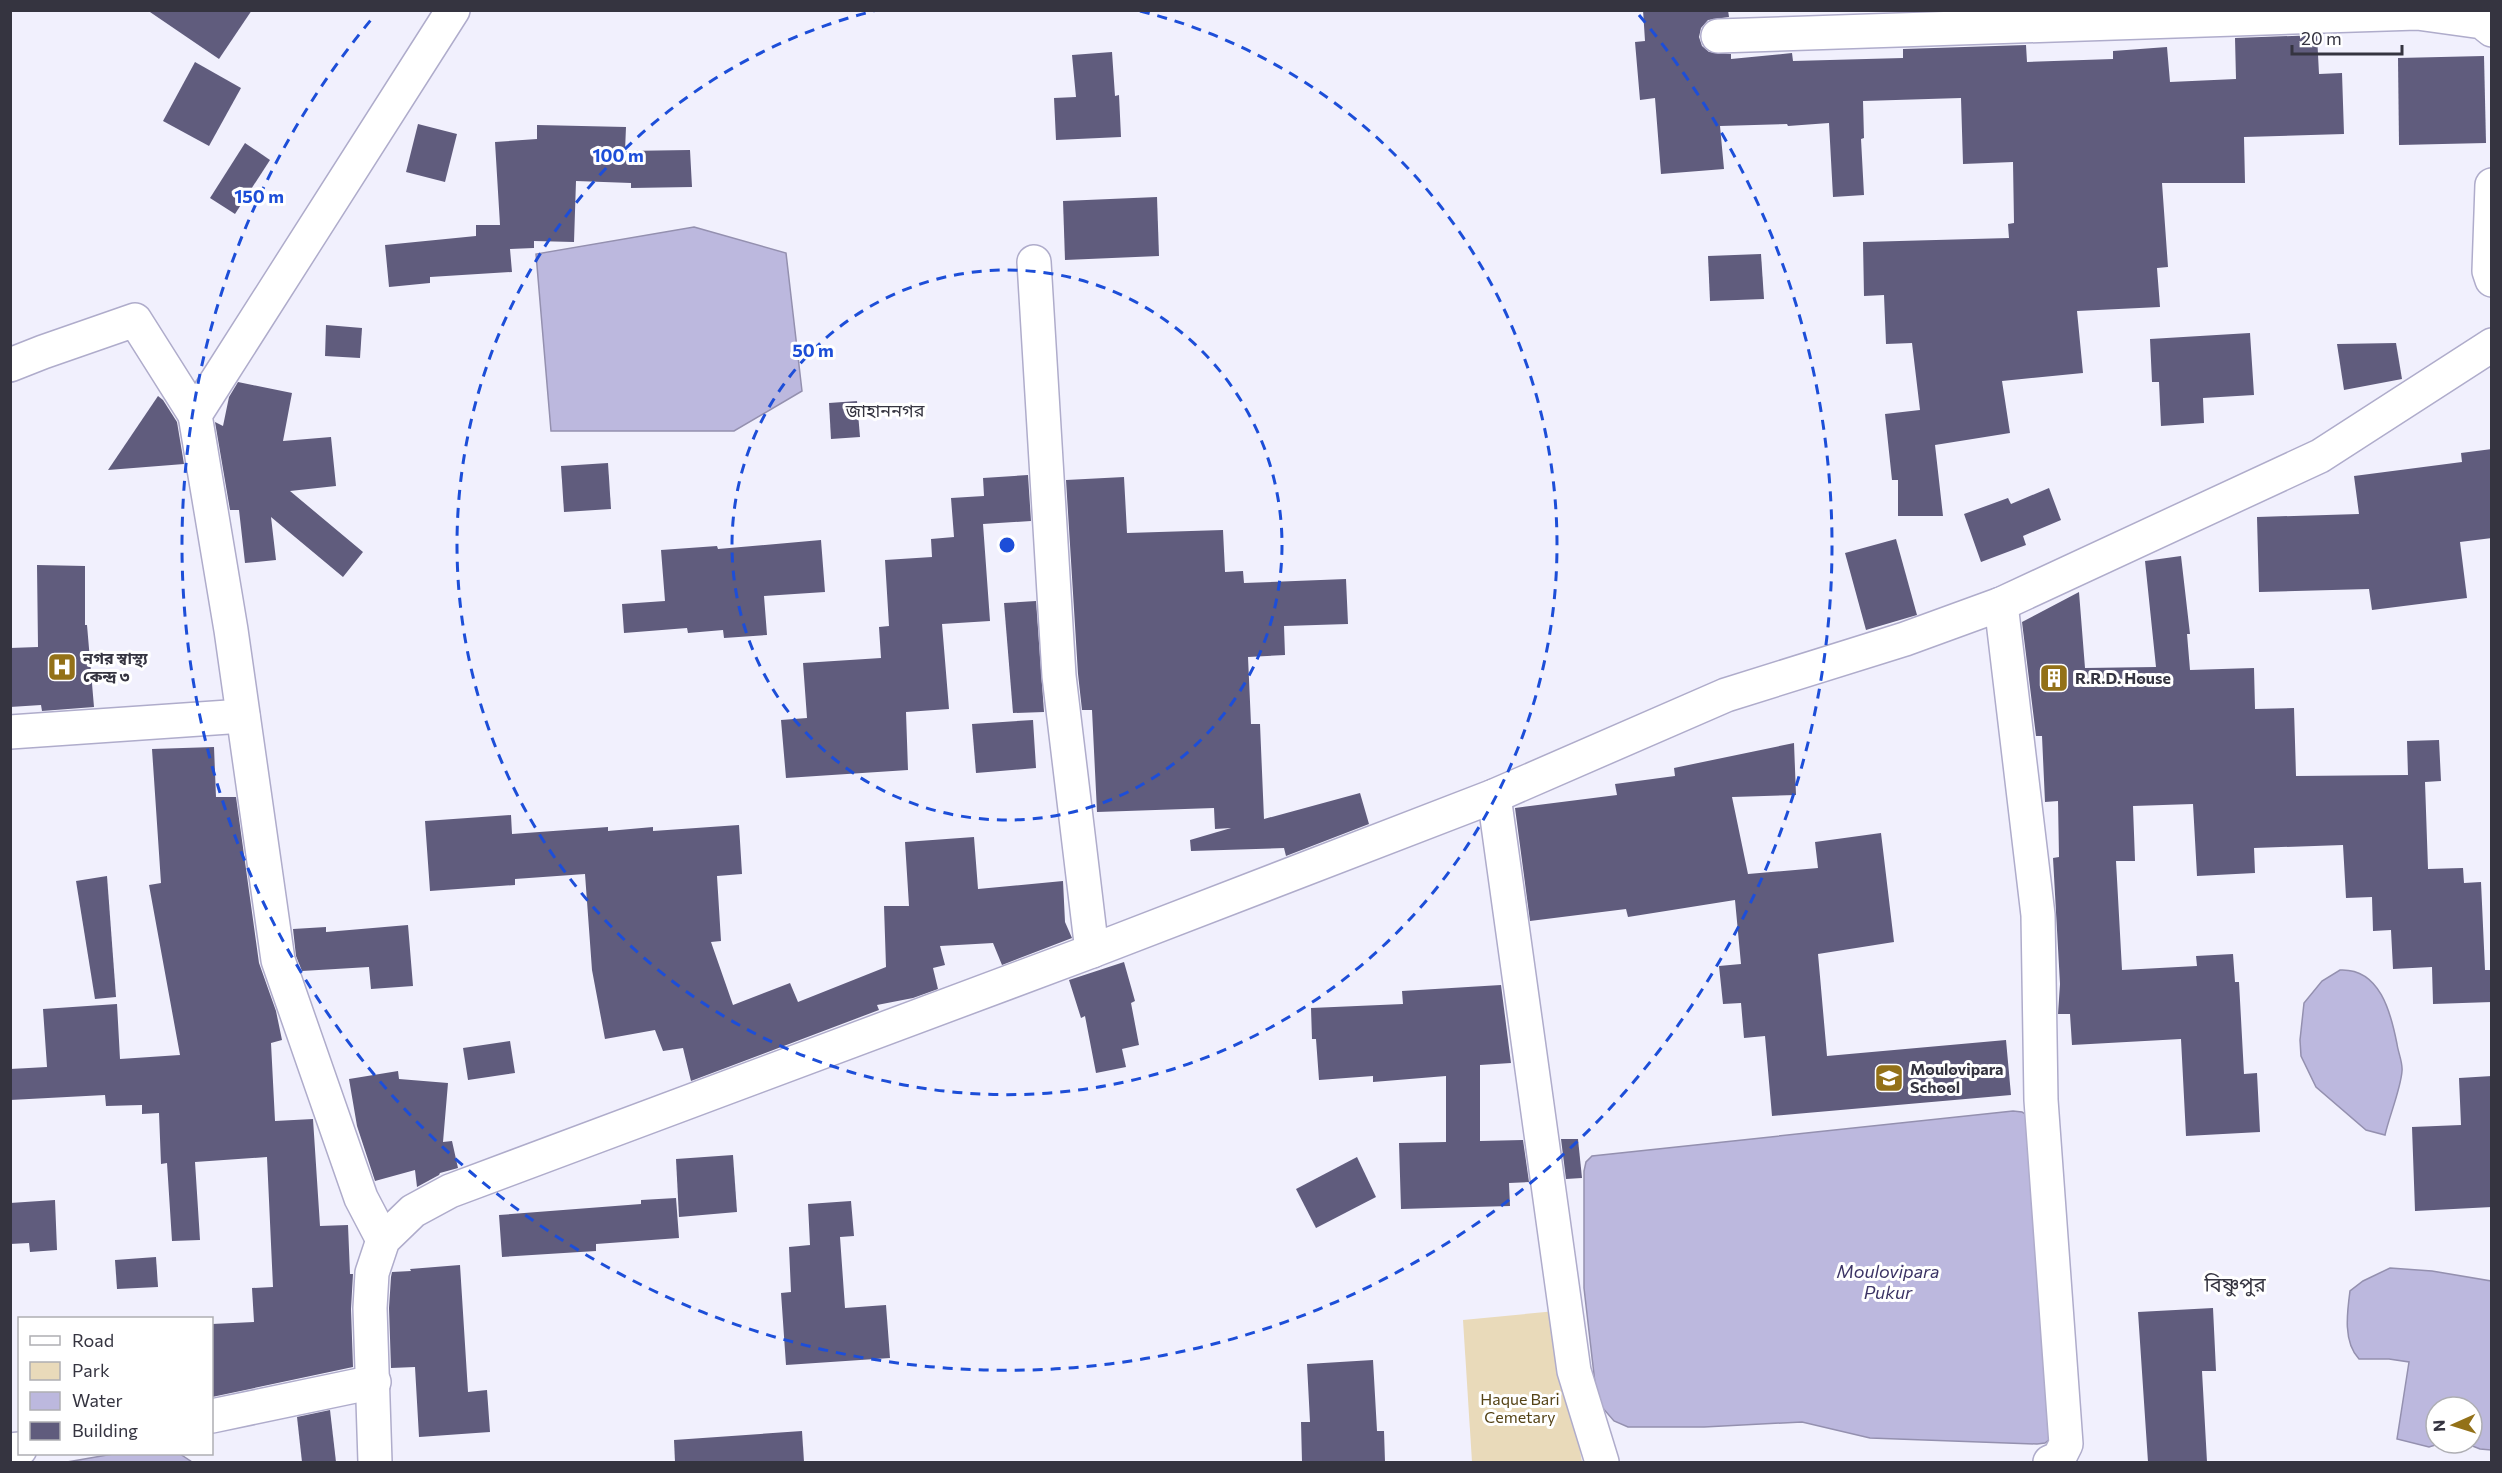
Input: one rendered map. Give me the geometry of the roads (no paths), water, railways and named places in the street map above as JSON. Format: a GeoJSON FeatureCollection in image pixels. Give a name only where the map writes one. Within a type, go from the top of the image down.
{"type":"FeatureCollection","features":[{"type":"Feature","properties":{"kind":"street"},"geometry":{"type":"LineString","coordinates":[[195,415],[453,10]]}},
{"type":"Feature","properties":{"kind":"street"},"geometry":{"type":"LineString","coordinates":[[1718,36],[2275,14],[2417,13],[2482,22],[2492,30]]}},
{"type":"Feature","properties":{"kind":"street"},"geometry":{"type":"LineString","coordinates":[[2492,185],[2489,271],[2492,280]]}},
{"type":"Feature","properties":{"kind":"street"},"geometry":{"type":"LineString","coordinates":[[1034,262],[1059,676],[1092,951]]}},
{"type":"Feature","properties":{"kind":"street"},"geometry":{"type":"LineString","coordinates":[[10,365],[135,320],[195,415],[243,716],[278,960],[361,1198],[383,1240]]}},
{"type":"Feature","properties":{"kind":"street"},"geometry":{"type":"LineString","coordinates":[[375,1462],[370,1308],[372,1273],[383,1240],[414,1211],[450,1191],[1092,951],[1494,796],[1726,695],[1905,639],[2001,604],[2320,456],[2492,345]]}},
{"type":"Feature","properties":{"kind":"street"},"geometry":{"type":"LineString","coordinates":[[2001,604],[2038,915],[2041,1100],[2066,1444],[2059,1458],[2050,1462]]}},
{"type":"Feature","properties":{"kind":"street"},"geometry":{"type":"LineString","coordinates":[[10,732],[243,716]]}},
{"type":"Feature","properties":{"kind":"street"},"geometry":{"type":"LineString","coordinates":[[1494,796],[1574,1371],[1602,1462]]}},
{"type":"Feature","properties":{"kind":"street"},"geometry":{"type":"LineString","coordinates":[[213,1416],[374,1382]]}},
{"type":"Feature","properties":{"kind":"water"},"geometry":{"type":"Polygon","coordinates":[[[694,227],[786,253],[802,391],[734,431],[551,431],[536,254],[694,227]]]}},
{"type":"Feature","properties":{"kind":"water"},"geometry":{"type":"Polygon","coordinates":[[[2340,970],[2354,971],[2365,976],[2374,984],[2387,1006],[2391,1019],[2402,1071],[2385,1135],[2366,1130],[2316,1087],[2301,1056],[2300,1040],[2304,1003],[2322,981],[2340,970]]]}},
{"type":"Feature","properties":{"kind":"water","name":"Moulovipara Pukur"},"geometry":{"type":"Polygon","coordinates":[[[2013,1111],[2022,1112],[2029,1117],[2053,1437],[2045,1443],[1870,1438],[1802,1422],[1704,1427],[1628,1427],[1614,1421],[1601,1406],[1595,1383],[1584,1288],[1584,1171],[1586,1162],[1592,1156],[2013,1111]]]}},
{"type":"Feature","properties":{"kind":"water"},"geometry":{"type":"Polygon","coordinates":[[[2390,1268],[2432,1271],[2491,1281],[2491,1450],[2484,1449],[2484,1395],[2424,1395],[2424,1446],[2397,1439],[2409,1362],[2359,1359],[2354,1352],[2347,1327],[2350,1291],[2363,1281],[2390,1268]]]}},
{"type":"Feature","properties":{"kind":"water"},"geometry":{"type":"Polygon","coordinates":[[[107,1455],[182,1455],[192,1462],[67,1462],[107,1455]]]}},
{"type":"Feature","properties":{"kind":"place","name":"নগর স্বাস্থ্য কেন্দ্র ৩"},"geometry":{"type":"Point","coordinates":[62,667]}},
{"type":"Feature","properties":{"kind":"place","name":"R.R.D. House"},"geometry":{"type":"Point","coordinates":[2054,678]}},
{"type":"Feature","properties":{"kind":"place","name":"Moulovipara School"},"geometry":{"type":"Point","coordinates":[1889,1078]}},
{"type":"Feature","properties":{"kind":"district","name":"জাহাননগর"},"geometry":{"type":"Point","coordinates":[885,411]}},
{"type":"Feature","properties":{"kind":"district","name":"বিষ্ণুপুর"},"geometry":{"type":"Point","coordinates":[2235,1285]}},
{"type":"Feature","properties":{"kind":"park label","name":"Haque Bari Cemetary"},"geometry":{"type":"Point","coordinates":[1520,1408]}}]}
